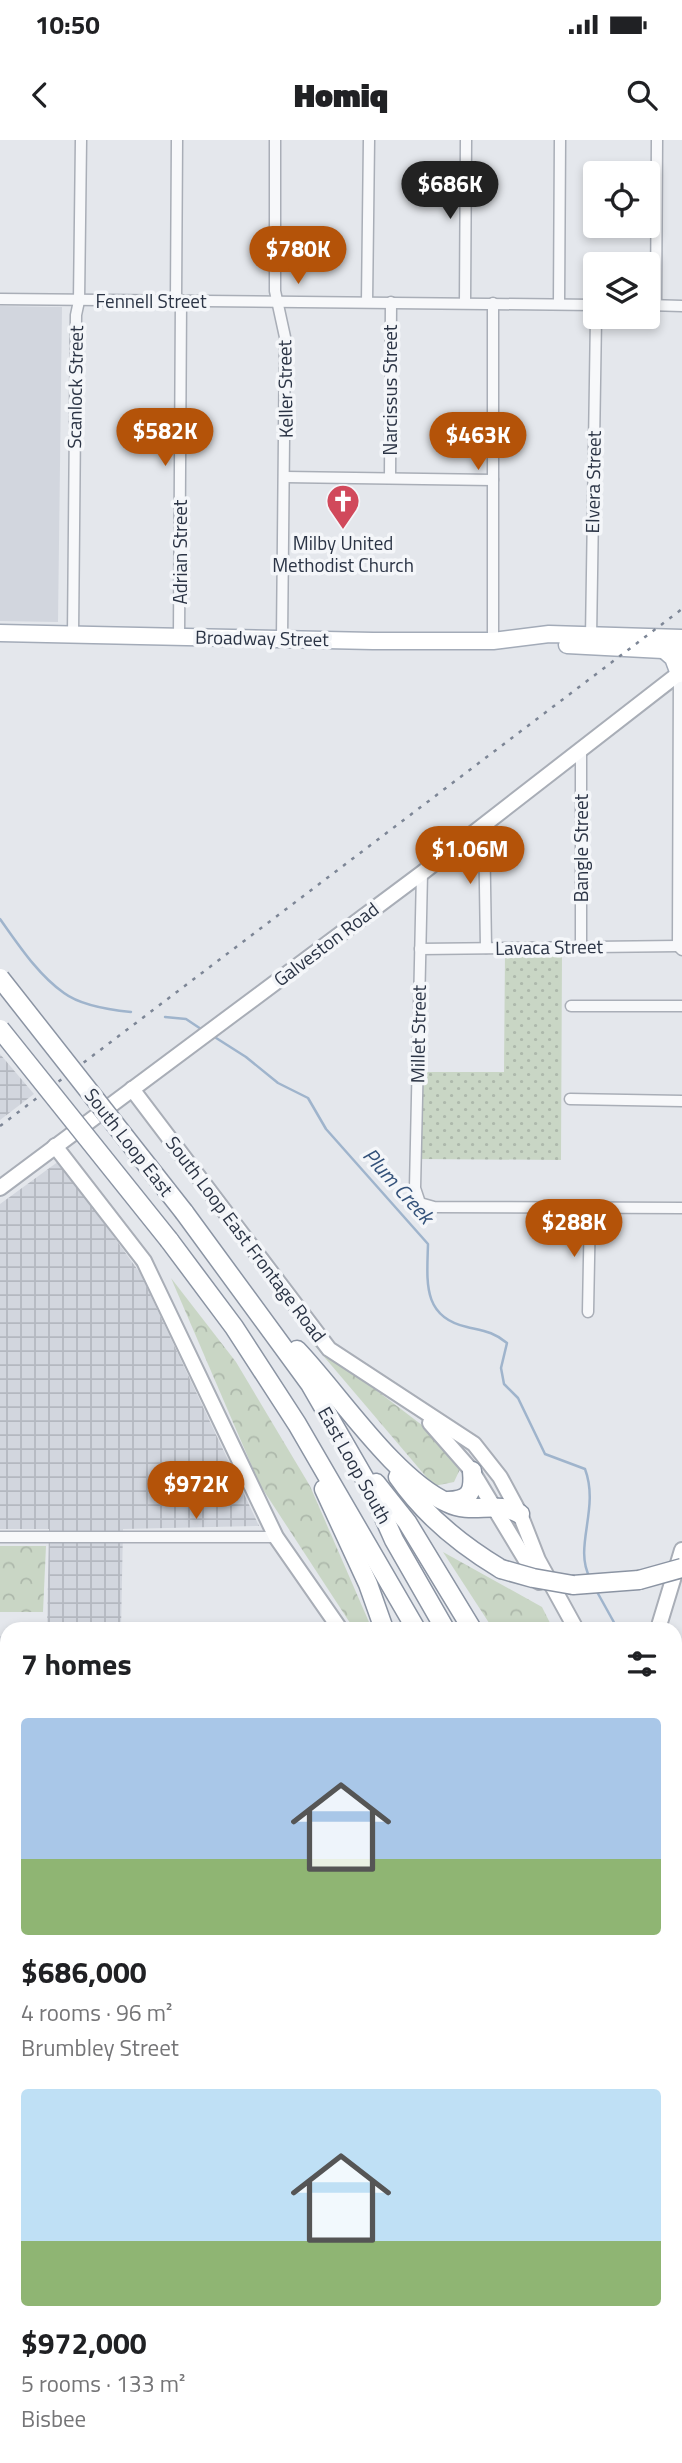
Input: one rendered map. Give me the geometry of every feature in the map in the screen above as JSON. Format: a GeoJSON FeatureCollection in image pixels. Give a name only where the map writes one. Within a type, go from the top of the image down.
{"type":"FeatureCollection","features":[{"type":"Feature","properties":{"kind":"highway","name":"South Loop East"},"geometry":{"type":"LineString","coordinates":[[0,978],[256,1307]]}},
{"type":"Feature","properties":{"kind":"highway","name":"South Loop East"},"geometry":{"type":"LineString","coordinates":[[0,1029],[169,1240],[234,1327]]}},
{"type":"Feature","properties":{"kind":"highway"},"geometry":{"type":"LineString","coordinates":[[256,1307],[337,1394],[403,1484],[436,1522],[474,1552],[502,1569],[573,1585],[639,1580],[682,1568]]}},
{"type":"Feature","properties":{"kind":"highway","name":"East Loop South"},"geometry":{"type":"LineString","coordinates":[[256,1307],[310,1384],[440,1622]]}},
{"type":"Feature","properties":{"kind":"highway","name":"East Loop South"},"geometry":{"type":"LineString","coordinates":[[234,1327],[297,1424],[412,1622]]}},
{"type":"Feature","properties":{"kind":"highway"},"geometry":{"type":"LineString","coordinates":[[297,1424],[368,1584],[382,1622]]}},
{"type":"Feature","properties":{"kind":"highway"},"geometry":{"type":"LineString","coordinates":[[369,1436],[425,1490],[444,1501],[468,1510],[511,1508],[520,1514]]}},
{"type":"Feature","properties":{"kind":"highway"},"geometry":{"type":"LineString","coordinates":[[346,1446],[407,1522],[468,1622]]}},
{"type":"Feature","properties":{"kind":"highway"},"geometry":{"type":"LineString","coordinates":[[444,1501],[467,1499],[474,1485],[472,1471]]}},
{"type":"Feature","properties":{"kind":"main road","name":"Broadway Street"},"geometry":{"type":"LineString","coordinates":[[0,633],[493,641],[549,634],[682,651]]}},
{"type":"Feature","properties":{"kind":"main road","name":"Broadway Street"},"geometry":{"type":"LineString","coordinates":[[591,641],[682,638]]}},
{"type":"Feature","properties":{"kind":"main road"},"geometry":{"type":"LineString","coordinates":[[665,650],[673,657],[681,673]]}},
{"type":"Feature","properties":{"kind":"main road","name":"Galveston Road"},"geometry":{"type":"LineString","coordinates":[[0,1188],[422,873],[681,673]]}},
{"type":"Feature","properties":{"kind":"main road","name":"South Loop East Frontage Road"},"geometry":{"type":"LineString","coordinates":[[132,1089],[328,1349],[474,1444],[500,1477],[520,1514],[538,1560],[572,1622]]}},
{"type":"Feature","properties":{"kind":"main road"},"geometry":{"type":"LineString","coordinates":[[55,1146],[144,1261],[276,1537],[335,1622]]}},
{"type":"Feature","properties":{"kind":"main road","name":"South Loop East Frontage Road"},"geometry":{"type":"LineString","coordinates":[[406,1401],[441,1432],[472,1471],[562,1622]]}},
{"type":"Feature","properties":{"kind":"main road"},"geometry":{"type":"LineString","coordinates":[[660,1622],[682,1550]]}},
{"type":"Feature","properties":{"kind":"street","name":"Scanlock Street"},"geometry":{"type":"LineString","coordinates":[[73,635],[73,435],[76,315],[79,301],[81,140]]}},
{"type":"Feature","properties":{"kind":"street","name":"Adrian Street"},"geometry":{"type":"LineString","coordinates":[[177,140],[179,636]]}},
{"type":"Feature","properties":{"kind":"street","name":"Keller Street"},"geometry":{"type":"LineString","coordinates":[[275,140],[277,301],[285,338],[282,639]]}},
{"type":"Feature","properties":{"kind":"street","name":"Narcissus Street"},"geometry":{"type":"LineString","coordinates":[[367,302],[369,140]]}},
{"type":"Feature","properties":{"kind":"street"},"geometry":{"type":"LineString","coordinates":[[465,303],[466,140]]}},
{"type":"Feature","properties":{"kind":"street"},"geometry":{"type":"LineString","coordinates":[[559,304],[560,140]]}},
{"type":"Feature","properties":{"kind":"street"},"geometry":{"type":"LineString","coordinates":[[654,252],[657,140]]}},
{"type":"Feature","properties":{"kind":"street","name":"Fennell Street"},"geometry":{"type":"LineString","coordinates":[[0,299],[583,305]]}},
{"type":"Feature","properties":{"kind":"street","name":"Narcissus Street"},"geometry":{"type":"LineString","coordinates":[[390,478],[391,302]]}},
{"type":"Feature","properties":{"kind":"street"},"geometry":{"type":"LineString","coordinates":[[493,641],[494,303]]}},
{"type":"Feature","properties":{"kind":"street"},"geometry":{"type":"LineString","coordinates":[[660,305],[682,306]]}},
{"type":"Feature","properties":{"kind":"street","name":"Elvera Street"},"geometry":{"type":"LineString","coordinates":[[591,641],[596,329]]}},
{"type":"Feature","properties":{"kind":"street"},"geometry":{"type":"LineString","coordinates":[[285,477],[494,480]]}},
{"type":"Feature","properties":{"kind":"street"},"geometry":{"type":"LineString","coordinates":[[680,948],[681,673]]}},
{"type":"Feature","properties":{"kind":"street","name":"Bangle Street"},"geometry":{"type":"LineString","coordinates":[[581,750],[581,946]]}},
{"type":"Feature","properties":{"kind":"street"},"geometry":{"type":"LineString","coordinates":[[484,824],[486,948]]}},
{"type":"Feature","properties":{"kind":"street","name":"Millet Street"},"geometry":{"type":"LineString","coordinates":[[422,873],[415,1188],[420,1203],[433,1208],[590,1207]]}},
{"type":"Feature","properties":{"kind":"street","name":"Lavaca Street"},"geometry":{"type":"LineString","coordinates":[[420,948],[680,948]]}},
{"type":"Feature","properties":{"kind":"street"},"geometry":{"type":"LineString","coordinates":[[571,1006],[682,1006]]}},
{"type":"Feature","properties":{"kind":"street"},"geometry":{"type":"LineString","coordinates":[[570,1099],[682,1101]]}},
{"type":"Feature","properties":{"kind":"street"},"geometry":{"type":"LineString","coordinates":[[588,1312],[590,1207],[682,1208]]}},
{"type":"Feature","properties":{"kind":"street"},"geometry":{"type":"LineString","coordinates":[[0,1537],[276,1537]]}},
{"type":"Feature","properties":{"kind":"shaded area"},"geometry":{"type":"Polygon","coordinates":[[[0,306],[62,307],[58,622],[0,621],[0,306]]]}},
{"type":"Feature","properties":{"kind":"shaded area"},"geometry":{"type":"Polygon","coordinates":[[[0,1054],[34,1094],[0,1120],[0,1054]]]}},
{"type":"Feature","properties":{"kind":"shaded area"},"geometry":{"type":"Polygon","coordinates":[[[59,1161],[140,1273],[259,1526],[123,1529],[121,1622],[47,1622],[49,1529],[0,1529],[0,1204],[59,1161]]]}},
{"type":"Feature","properties":{"kind":"green space"},"geometry":{"type":"Polygon","coordinates":[[[505,952],[562,953],[561,1160],[421,1159],[422,1072],[504,1072],[505,952]]]}},
{"type":"Feature","properties":{"kind":"green space"},"geometry":{"type":"Polygon","coordinates":[[[171,1278],[236,1362],[310,1486],[369,1622],[349,1622],[260,1485],[171,1278]]]}},
{"type":"Feature","properties":{"kind":"green space"},"geometry":{"type":"Polygon","coordinates":[[[309,1339],[435,1435],[461,1467],[454,1482],[434,1486],[309,1339]]]}},
{"type":"Feature","properties":{"kind":"green space"},"geometry":{"type":"Polygon","coordinates":[[[0,1546],[46,1546],[43,1612],[0,1612],[0,1546]]]}},
{"type":"Feature","properties":{"kind":"green space"},"geometry":{"type":"Polygon","coordinates":[[[443,1552],[542,1607],[550,1622],[488,1622],[443,1552]]]}},
{"type":"Feature","properties":{"kind":"waterway","name":"Plum Creek"},"geometry":{"type":"LineString","coordinates":[[0,919],[37,968],[64,993],[87,1004],[131,1012]]}},
{"type":"Feature","properties":{"kind":"waterway","name":"Plum Creek"},"geometry":{"type":"LineString","coordinates":[[165,1017],[186,1019],[204,1031]]}},
{"type":"Feature","properties":{"kind":"waterway","name":"Plum Creek"},"geometry":{"type":"LineString","coordinates":[[213,1036],[246,1057],[278,1083],[308,1098],[326,1129],[428,1244],[430,1296],[442,1315],[452,1322],[493,1334],[507,1343],[501,1368],[504,1384],[518,1398],[545,1454],[585,1469],[590,1499],[584,1554],[590,1578]]}},
{"type":"Feature","properties":{"kind":"waterway","name":"Plum Creek"},"geometry":{"type":"LineString","coordinates":[[596,1590],[614,1622]]}},
{"type":"Feature","properties":{"kind":"railway"},"geometry":{"type":"LineString","coordinates":[[0,1126],[682,609]]}},
{"type":"Feature","properties":{"kind":"place","name":"Milby United Methodist Church"},"geometry":{"type":"Point","coordinates":[343,531]}}]}
